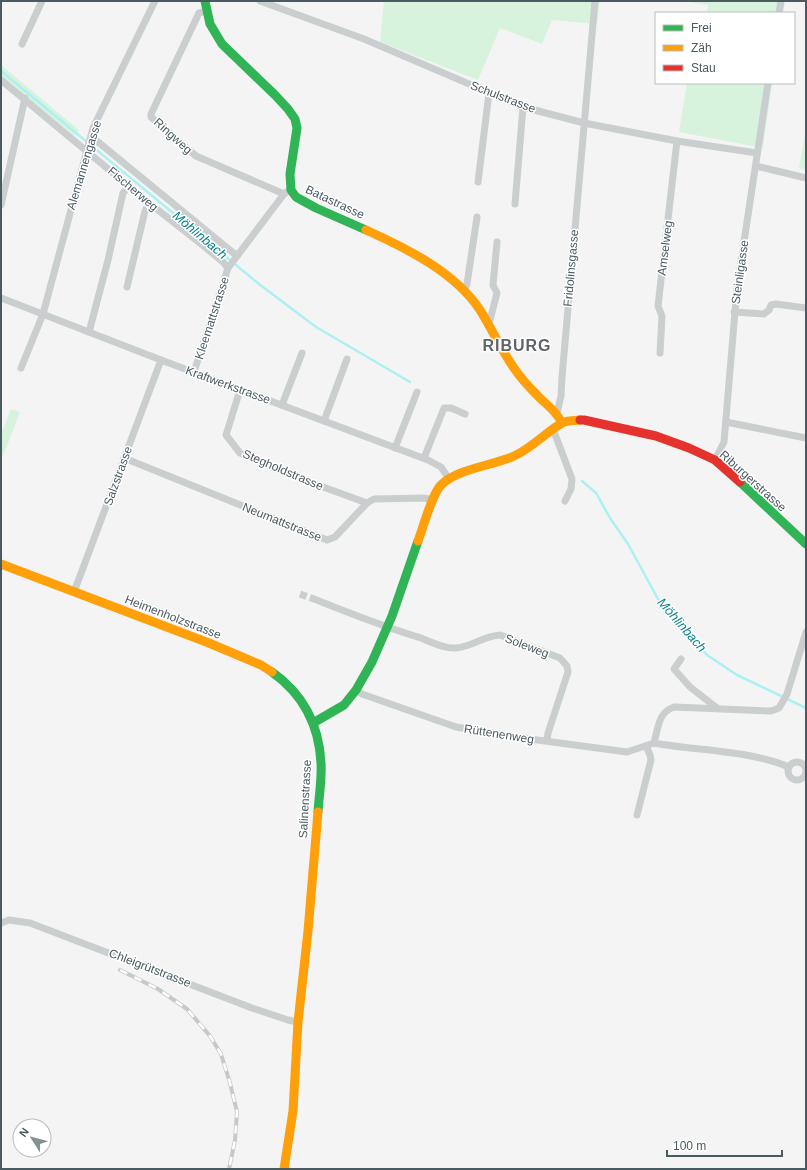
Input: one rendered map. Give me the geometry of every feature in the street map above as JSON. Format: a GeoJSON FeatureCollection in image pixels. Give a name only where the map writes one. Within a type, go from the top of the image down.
{"type":"FeatureCollection","features":[{"type":"Feature","properties":{"kind":"street"},"geometry":{"type":"LineString","coordinates":[[22,44],[42,1]]}},
{"type":"Feature","properties":{"kind":"street","name":"Alemannengasse"},"geometry":{"type":"LineString","coordinates":[[21,368],[43,314],[93,128],[155,1]]}},
{"type":"Feature","properties":{"kind":"street","name":"Batastrasse"},"geometry":{"type":"LineString","coordinates":[[205,1],[210,24],[222,44],[275,94],[295,119],[297,128],[288,192],[301,201],[382,237],[426,261],[453,280],[479,309],[514,369],[536,394],[557,413],[562,423]]}},
{"type":"Feature","properties":{"kind":"street","name":"Schulstrasse"},"geometry":{"type":"LineString","coordinates":[[260,1],[364,39],[523,107],[584,123],[677,141],[758,153]]}},
{"type":"Feature","properties":{"kind":"street","name":"Fridolinsgasse"},"geometry":{"type":"LineString","coordinates":[[557,413],[561,396],[595,1]]}},
{"type":"Feature","properties":{"kind":"street"},"geometry":{"type":"LineString","coordinates":[[779,12],[781,1]]}},
{"type":"Feature","properties":{"kind":"street","name":"Ringweg"},"geometry":{"type":"LineString","coordinates":[[207,11],[199,13],[151,114],[151,117],[196,156],[288,192]]}},
{"type":"Feature","properties":{"kind":"street","name":"Fischerweg"},"geometry":{"type":"LineString","coordinates":[[1,80],[25,98],[149,203],[223,262],[228,268]]}},
{"type":"Feature","properties":{"kind":"street","name":"Steinligasse"},"geometry":{"type":"LineString","coordinates":[[714,460],[724,442],[734,312],[768,84]]}},
{"type":"Feature","properties":{"kind":"street"},"geometry":{"type":"LineString","coordinates":[[478,182],[489,93]]}},
{"type":"Feature","properties":{"kind":"street"},"geometry":{"type":"LineString","coordinates":[[1,205],[25,98]]}},
{"type":"Feature","properties":{"kind":"street"},"geometry":{"type":"LineString","coordinates":[[515,204],[523,107]]}},
{"type":"Feature","properties":{"kind":"street"},"geometry":{"type":"LineString","coordinates":[[92,136],[237,256]]}},
{"type":"Feature","properties":{"kind":"street","name":"Amselweg"},"geometry":{"type":"LineString","coordinates":[[660,354],[662,316],[658,306],[677,141]]}},
{"type":"Feature","properties":{"kind":"street"},"geometry":{"type":"LineString","coordinates":[[756,166],[806,178]]}},
{"type":"Feature","properties":{"kind":"street"},"geometry":{"type":"LineString","coordinates":[[89,332],[108,260],[123,193],[129,186]]}},
{"type":"Feature","properties":{"kind":"street","name":"Kleemattstrasse"},"geometry":{"type":"LineString","coordinates":[[194,372],[228,268],[288,192]]}},
{"type":"Feature","properties":{"kind":"street"},"geometry":{"type":"LineString","coordinates":[[127,287],[145,211],[149,203]]}},
{"type":"Feature","properties":{"kind":"street"},"geometry":{"type":"LineString","coordinates":[[464,291],[467,284],[477,217]]}},
{"type":"Feature","properties":{"kind":"street"},"geometry":{"type":"LineString","coordinates":[[489,324],[497,293],[493,285],[497,242]]}},
{"type":"Feature","properties":{"kind":"street","name":"Kraftwerkstrasse"},"geometry":{"type":"LineString","coordinates":[[1,298],[282,406],[424,458],[441,467],[449,479]]}},
{"type":"Feature","properties":{"kind":"street"},"geometry":{"type":"LineString","coordinates":[[734,312],[764,314],[769,310],[771,305],[776,304],[806,308]]}},
{"type":"Feature","properties":{"kind":"street"},"geometry":{"type":"LineString","coordinates":[[282,406],[302,353]]}},
{"type":"Feature","properties":{"kind":"street"},"geometry":{"type":"LineString","coordinates":[[324,421],[347,359]]}},
{"type":"Feature","properties":{"kind":"street","name":"Salzstrasse"},"geometry":{"type":"LineString","coordinates":[[74,592],[161,360]]}},
{"type":"Feature","properties":{"kind":"street","name":"Stegholdstrasse"},"geometry":{"type":"LineString","coordinates":[[240,390],[226,435],[240,453],[292,476],[367,503]]}},
{"type":"Feature","properties":{"kind":"street"},"geometry":{"type":"LineString","coordinates":[[395,448],[417,392]]}},
{"type":"Feature","properties":{"kind":"street"},"geometry":{"type":"LineString","coordinates":[[424,458],[444,408],[451,408],[465,414]]}},
{"type":"Feature","properties":{"kind":"street","name":"Riburgerstrasse"},"geometry":{"type":"LineString","coordinates":[[562,423],[569,420],[584,420],[619,427],[656,436],[700,453],[714,460],[729,472],[806,544]]}},
{"type":"Feature","properties":{"kind":"street"},"geometry":{"type":"LineString","coordinates":[[726,422],[806,438]]}},
{"type":"Feature","properties":{"kind":"street"},"geometry":{"type":"LineString","coordinates":[[313,723],[344,704],[356,690],[372,662],[387,628],[433,500],[440,486],[449,479],[470,470],[514,456],[534,444],[562,423]]}},
{"type":"Feature","properties":{"kind":"street"},"geometry":{"type":"LineString","coordinates":[[553,429],[572,479],[571,489],[565,501]]}},
{"type":"Feature","properties":{"kind":"street","name":"Neumattstrasse"},"geometry":{"type":"LineString","coordinates":[[124,458],[327,540],[335,537],[367,503]]}},
{"type":"Feature","properties":{"kind":"street"},"geometry":{"type":"LineString","coordinates":[[367,503],[380,499],[424,498],[433,500]]}},
{"type":"Feature","properties":{"kind":"street","name":"Heimenholzstrasse"},"geometry":{"type":"LineString","coordinates":[[1,564],[209,643],[261,665],[284,681],[303,702],[313,723]]}},
{"type":"Feature","properties":{"kind":"street","name":"Soleweg"},"geometry":{"type":"LineString","coordinates":[[314,599],[387,628],[445,646],[455,648],[463,647],[490,636],[500,635],[560,658],[567,666],[568,672],[547,740]]}},
{"type":"Feature","properties":{"kind":"street"},"geometry":{"type":"LineString","coordinates":[[789,767],[778,762],[741,755],[654,743],[660,718],[668,709],[674,707],[771,711],[779,708],[786,697],[806,632]]}},
{"type":"Feature","properties":{"kind":"street"},"geometry":{"type":"LineString","coordinates":[[681,659],[674,669],[690,687],[717,708]]}},
{"type":"Feature","properties":{"kind":"street","name":"Rüttenenweg"},"geometry":{"type":"LineString","coordinates":[[356,690],[362,694],[456,727],[627,752],[654,743]]}},
{"type":"Feature","properties":{"kind":"street","name":"Salinenstrasse"},"geometry":{"type":"LineString","coordinates":[[284,1169],[293,1111],[298,1022],[308,931],[321,763],[313,723]]}},
{"type":"Feature","properties":{"kind":"street"},"geometry":{"type":"LineString","coordinates":[[638,815],[651,760],[646,746]]}},
{"type":"Feature","properties":{"kind":"street"},"geometry":{"type":"LineString","coordinates":[[793,762],[799,762],[806,768],[805,775],[801,779],[795,780],[788,772],[789,767],[793,762]]}},
{"type":"Feature","properties":{"kind":"street","name":"Chleigrütstrasse"},"geometry":{"type":"LineString","coordinates":[[1,923],[9,920],[30,922],[252,1008],[298,1022]]}},
{"type":"Feature","properties":{"kind":"green space"},"geometry":{"type":"Polygon","coordinates":[[[384,1],[600,1],[597,24],[552,20],[542,44],[500,28],[478,80],[380,42],[384,1]]]}},
{"type":"Feature","properties":{"kind":"green space"},"geometry":{"type":"Polygon","coordinates":[[[683,1],[785,1],[783,12],[707,12],[708,5],[683,1]]]}},
{"type":"Feature","properties":{"kind":"green space"},"geometry":{"type":"Polygon","coordinates":[[[1,65],[79,130],[75,136],[1,77],[1,65]]]}},
{"type":"Feature","properties":{"kind":"green space"},"geometry":{"type":"Polygon","coordinates":[[[687,84],[772,84],[763,148],[679,132],[687,84]]]}},
{"type":"Feature","properties":{"kind":"green space"},"geometry":{"type":"Polygon","coordinates":[[[806,135],[806,170],[799,168],[806,135]]]}},
{"type":"Feature","properties":{"kind":"green space"},"geometry":{"type":"Polygon","coordinates":[[[11,409],[20,412],[3,456],[1,455],[1,434],[11,409]]]}},
{"type":"Feature","properties":{"kind":"waterway","name":"Möhlinbach"},"geometry":{"type":"LineString","coordinates":[[1,71],[259,284],[316,327],[410,382]]}},
{"type":"Feature","properties":{"kind":"waterway","name":"Möhlinbach"},"geometry":{"type":"LineString","coordinates":[[582,481],[596,493],[610,518],[628,544],[659,601],[707,655],[737,675],[806,708]]}},
{"type":"Feature","properties":{"kind":"tunnel"},"geometry":{"type":"LineString","coordinates":[[300,594],[314,599]]}},
{"type":"Feature","properties":{"kind":"railway"},"geometry":{"type":"LineString","coordinates":[[120,970],[158,989],[187,1009],[210,1036],[221,1054],[237,1112],[235,1140],[229,1169]]}},
{"type":"Feature","properties":{"kind":"traffic: fast"},"geometry":{"type":"LineString","coordinates":[[205,1],[210,24],[222,44],[275,95],[295,119],[297,128],[290,174],[291,190],[296,197],[316,208],[366,230]]}},
{"type":"Feature","properties":{"kind":"traffic: fast"},"geometry":{"type":"LineString","coordinates":[[740,482],[806,544]]}},
{"type":"Feature","properties":{"kind":"traffic: fast"},"geometry":{"type":"LineString","coordinates":[[313,723],[344,705],[356,690],[372,662],[392,616],[418,541]]}},
{"type":"Feature","properties":{"kind":"traffic: fast"},"geometry":{"type":"LineString","coordinates":[[272,672],[301,700],[313,723],[317,735],[321,763],[318,812]]}},
{"type":"Feature","properties":{"kind":"traffic: slow"},"geometry":{"type":"LineString","coordinates":[[366,230],[429,262],[470,296],[519,375],[553,411],[562,423]]}},
{"type":"Feature","properties":{"kind":"traffic: slow"},"geometry":{"type":"LineString","coordinates":[[418,541],[434,496],[441,485],[448,479],[466,471],[521,453],[562,423],[580,420]]}},
{"type":"Feature","properties":{"kind":"traffic: slow"},"geometry":{"type":"LineString","coordinates":[[1,564],[209,643],[261,665],[272,672]]}},
{"type":"Feature","properties":{"kind":"traffic: slow"},"geometry":{"type":"LineString","coordinates":[[284,1169],[293,1111],[298,1022],[308,931],[318,812]]}},
{"type":"Feature","properties":{"kind":"traffic: jam"},"geometry":{"type":"LineString","coordinates":[[580,420],[656,436],[689,448],[715,460],[740,482]]}},
{"type":"Feature","properties":{"kind":"district","name":"RIBURG"},"geometry":{"type":"Point","coordinates":[517,345]}}]}
